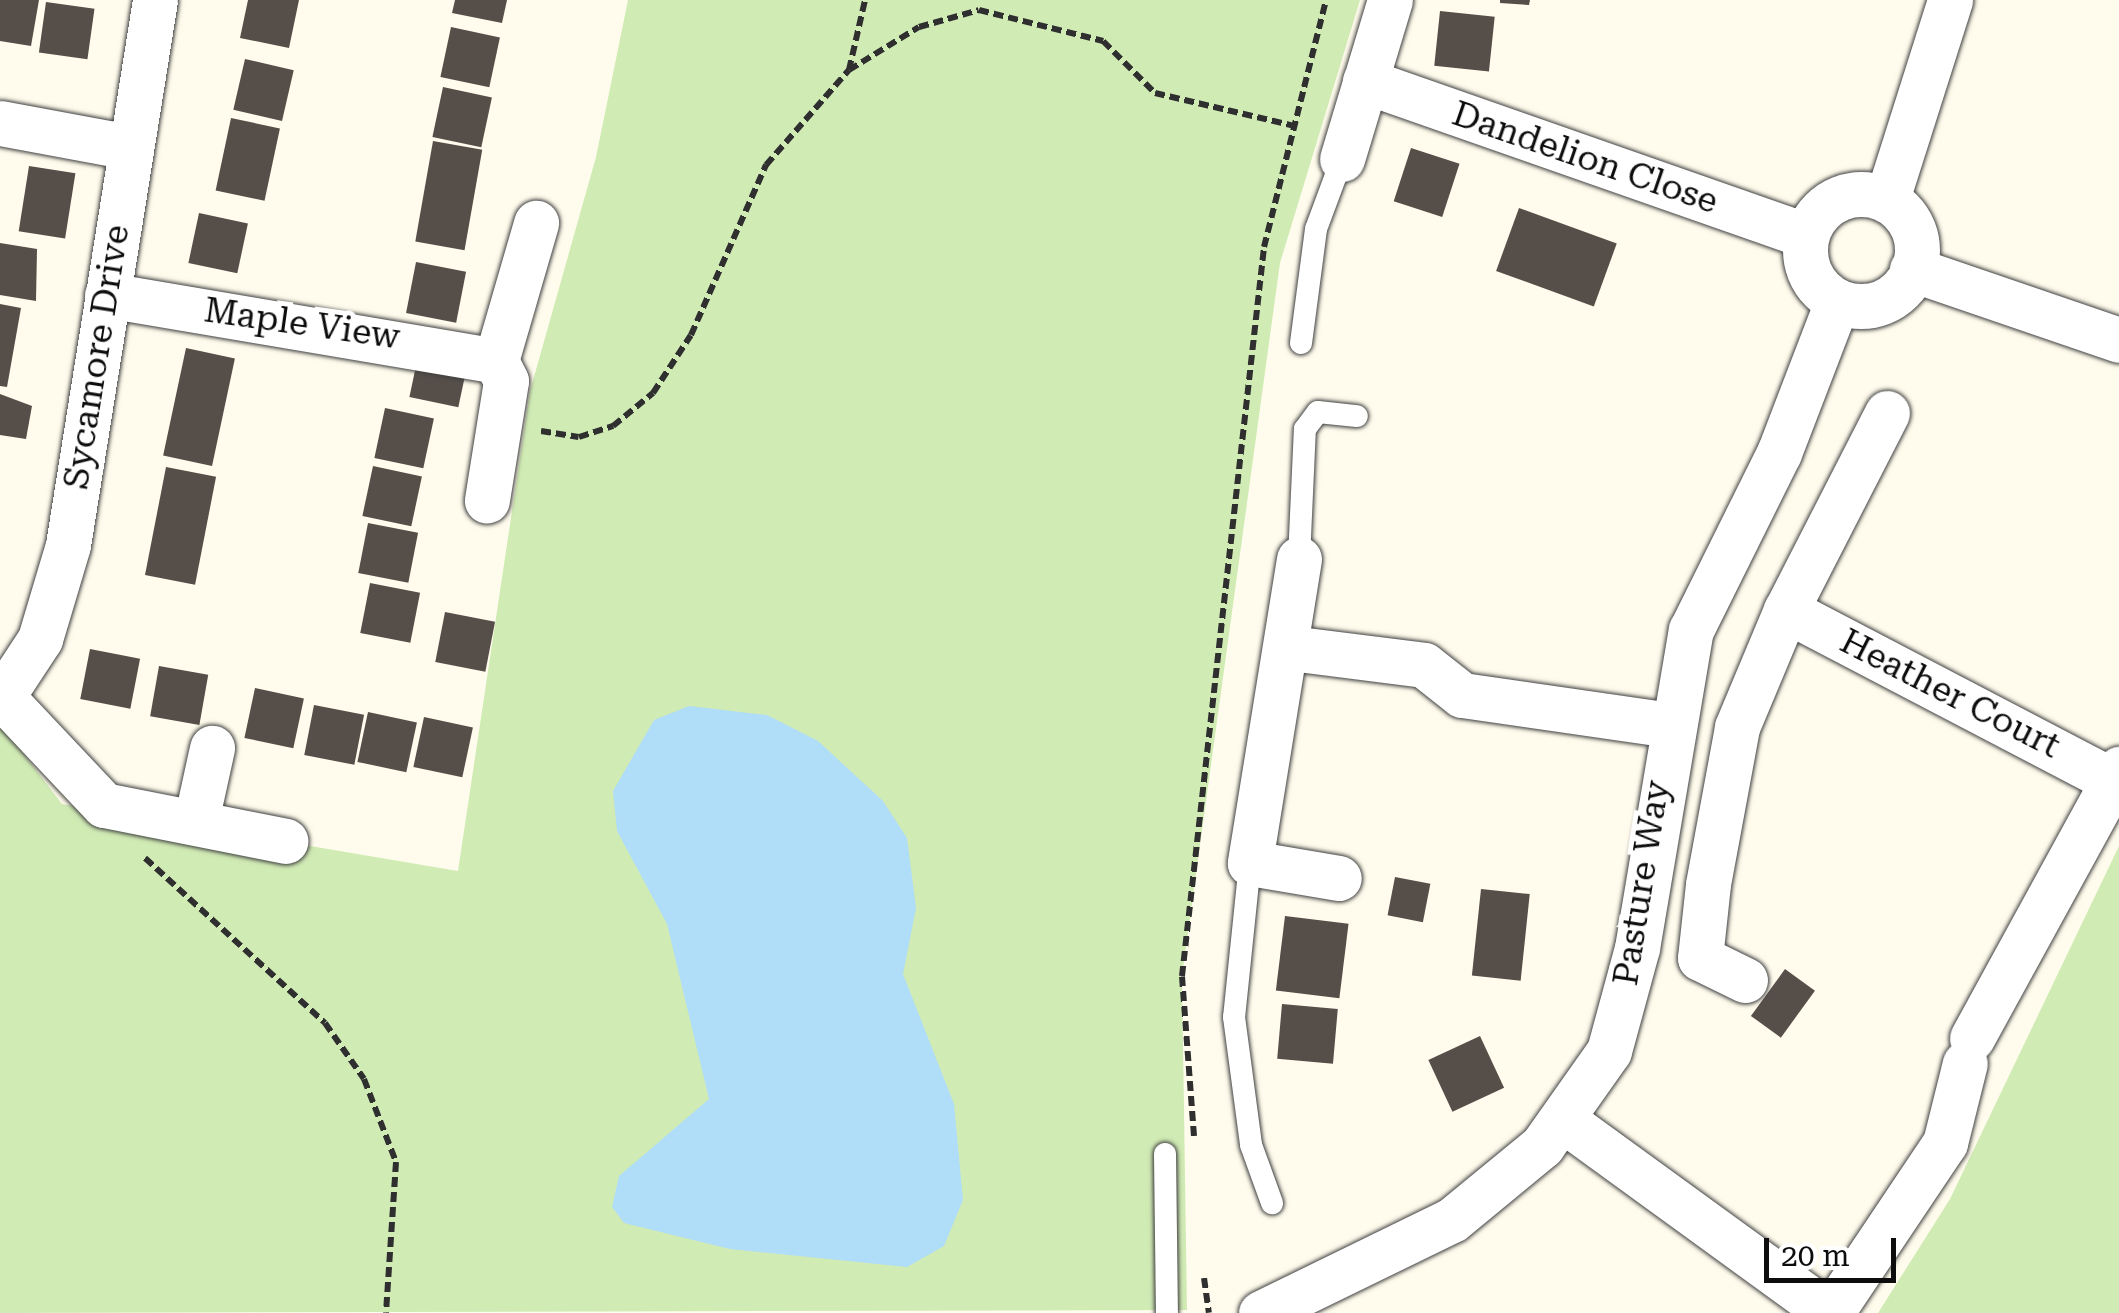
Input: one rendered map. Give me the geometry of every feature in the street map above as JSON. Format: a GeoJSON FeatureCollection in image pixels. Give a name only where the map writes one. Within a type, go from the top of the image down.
{"type":"FeatureCollection","features":[{"type":"Feature","properties":{"kind":"street","name":"Sycamore Drive"},"geometry":{"type":"LineString","coordinates":[[2,699],[40,639],[68,545],[155,0]]}},
{"type":"Feature","properties":{"kind":"street"},"geometry":{"type":"LineString","coordinates":[[1342,159],[1390,0]]}},
{"type":"Feature","properties":{"kind":"street"},"geometry":{"type":"LineString","coordinates":[[1887,199],[1950,0]]}},
{"type":"Feature","properties":{"kind":"street","name":"Dandelion Close"},"geometry":{"type":"LineString","coordinates":[[1365,81],[1806,235]]}},
{"type":"Feature","properties":{"kind":"street"},"geometry":{"type":"LineString","coordinates":[[0,123],[130,147]]}},
{"type":"Feature","properties":{"kind":"street"},"geometry":{"type":"LineString","coordinates":[[1842,196],[1887,199],[1916,236],[1912,269],[1875,305],[1837,302],[1806,266],[1806,235],[1842,196]]}},
{"type":"Feature","properties":{"kind":"street"},"geometry":{"type":"LineString","coordinates":[[487,500],[506,382],[496,361],[536,222]]}},
{"type":"Feature","properties":{"kind":"street"},"geometry":{"type":"LineString","coordinates":[[1912,269],[2119,340]]}},
{"type":"Feature","properties":{"kind":"street","name":"Maple View"},"geometry":{"type":"LineString","coordinates":[[106,295],[496,361]]}},
{"type":"Feature","properties":{"kind":"street","name":"Pasture Way"},"geometry":{"type":"LineString","coordinates":[[1261,1313],[1452,1220],[1542,1146],[1609,1051],[1619,1016],[1669,726],[1691,630],[1779,452],[1837,302]]}},
{"type":"Feature","properties":{"kind":"street"},"geometry":{"type":"LineString","coordinates":[[1745,980],[1700,958],[1708,884],[1737,727],[1786,610],[1887,413]]}},
{"type":"Feature","properties":{"kind":"street"},"geometry":{"type":"LineString","coordinates":[[1299,559],[1290,648],[1250,863],[1339,878]]}},
{"type":"Feature","properties":{"kind":"street","name":"Heather Court"},"geometry":{"type":"LineString","coordinates":[[1786,610],[2116,775],[1968,1050],[1945,1143],[1830,1313]]}},
{"type":"Feature","properties":{"kind":"street"},"geometry":{"type":"LineString","coordinates":[[1290,648],[1424,666],[1462,695],[1669,726]]}},
{"type":"Feature","properties":{"kind":"street"},"geometry":{"type":"LineString","coordinates":[[2,699],[104,806],[285,841]]}},
{"type":"Feature","properties":{"kind":"street"},"geometry":{"type":"LineString","coordinates":[[196,821],[212,748]]}},
{"type":"Feature","properties":{"kind":"street"},"geometry":{"type":"LineString","coordinates":[[1562,1119],[1830,1313]]}},
{"type":"Feature","properties":{"kind":"lane"},"geometry":{"type":"LineString","coordinates":[[1301,342],[1316,229],[1342,159]]}},
{"type":"Feature","properties":{"kind":"lane"},"geometry":{"type":"LineString","coordinates":[[1299,559],[1304,429],[1318,412],[1357,416]]}},
{"type":"Feature","properties":{"kind":"lane"},"geometry":{"type":"LineString","coordinates":[[1250,863],[1234,1017],[1251,1145],[1272,1203]]}},
{"type":"Feature","properties":{"kind":"lane"},"geometry":{"type":"LineString","coordinates":[[1165,1154],[1167,1313]]}},
{"type":"Feature","properties":{"kind":"path"},"geometry":{"type":"LineString","coordinates":[[849,70],[864,0]]}},
{"type":"Feature","properties":{"kind":"path"},"geometry":{"type":"LineString","coordinates":[[970,0],[980,10]]}},
{"type":"Feature","properties":{"kind":"path"},"geometry":{"type":"LineString","coordinates":[[1195,1150],[1182,976],[1264,247],[1326,0]]}},
{"type":"Feature","properties":{"kind":"path"},"geometry":{"type":"LineString","coordinates":[[500,424],[579,437],[612,426],[653,392],[691,334],[766,164],[849,70],[919,27],[980,10],[1104,41],[1155,93],[1295,126]]}},
{"type":"Feature","properties":{"kind":"path"},"geometry":{"type":"LineString","coordinates":[[104,806],[198,915],[325,1023],[364,1079],[396,1162],[386,1313]]}},
{"type":"Feature","properties":{"kind":"path"},"geometry":{"type":"LineString","coordinates":[[1203,1267],[1209,1313]]}},
{"type":"Feature","properties":{"kind":"green space"},"geometry":{"type":"Polygon","coordinates":[[[628,0],[1360,0],[1280,263],[1182,976],[1187,1310],[0,1313],[0,723],[62,804],[458,871],[530,391],[596,157],[628,0]]]}},
{"type":"Feature","properties":{"kind":"green space"},"geometry":{"type":"Polygon","coordinates":[[[2119,846],[2119,1313],[1878,1313],[1950,1199],[2119,846]]]}},
{"type":"Feature","properties":{"kind":"water"},"geometry":{"type":"Polygon","coordinates":[[[689,706],[767,715],[818,741],[883,801],[907,838],[916,908],[903,974],[954,1104],[963,1200],[944,1246],[907,1267],[730,1249],[624,1223],[612,1207],[619,1176],[709,1099],[667,924],[617,831],[613,791],[654,720],[689,706]]]}},
{"type":"Feature","properties":{"kind":"building"},"geometry":{"type":"Polygon","coordinates":[[[0,0],[39,0],[31,46],[0,41],[0,0]]]}},
{"type":"Feature","properties":{"kind":"building"},"geometry":{"type":"Polygon","coordinates":[[[248,0],[299,0],[289,48],[240,38],[248,0]]]}},
{"type":"Feature","properties":{"kind":"building"},"geometry":{"type":"Polygon","coordinates":[[[455,0],[507,0],[502,23],[452,13],[455,0]]]}},
{"type":"Feature","properties":{"kind":"building"},"geometry":{"type":"Polygon","coordinates":[[[1500,0],[1530,0],[1529,5],[1500,0]]]}},
{"type":"Feature","properties":{"kind":"building"},"geometry":{"type":"Polygon","coordinates":[[[46,2],[95,9],[87,59],[39,53],[46,2]]]}},
{"type":"Feature","properties":{"kind":"building"},"geometry":{"type":"Polygon","coordinates":[[[1440,11],[1495,17],[1489,71],[1434,66],[1440,11]]]}},
{"type":"Feature","properties":{"kind":"building"},"geometry":{"type":"Polygon","coordinates":[[[451,27],[500,37],[489,87],[440,77],[451,27]]]}},
{"type":"Feature","properties":{"kind":"building"},"geometry":{"type":"Polygon","coordinates":[[[245,59],[294,70],[282,121],[233,110],[245,59]]]}},
{"type":"Feature","properties":{"kind":"building"},"geometry":{"type":"Polygon","coordinates":[[[443,87],[492,97],[481,147],[432,137],[443,87]]]}},
{"type":"Feature","properties":{"kind":"building"},"geometry":{"type":"Polygon","coordinates":[[[231,118],[280,128],[265,201],[216,190],[231,118]]]}},
{"type":"Feature","properties":{"kind":"building"},"geometry":{"type":"Polygon","coordinates":[[[433,141],[482,150],[465,250],[415,241],[433,141]]]}},
{"type":"Feature","properties":{"kind":"building"},"geometry":{"type":"Polygon","coordinates":[[[1411,148],[1460,164],[1442,217],[1394,201],[1411,148]]]}},
{"type":"Feature","properties":{"kind":"building"},"geometry":{"type":"Polygon","coordinates":[[[29,166],[75,173],[65,239],[19,231],[29,166]]]}},
{"type":"Feature","properties":{"kind":"building"},"geometry":{"type":"Polygon","coordinates":[[[1519,208],[1617,244],[1594,307],[1496,271],[1519,208]]]}},
{"type":"Feature","properties":{"kind":"building"},"geometry":{"type":"Polygon","coordinates":[[[199,213],[248,223],[237,273],[188,263],[199,213]]]}},
{"type":"Feature","properties":{"kind":"building"},"geometry":{"type":"Polygon","coordinates":[[[0,243],[37,249],[36,301],[0,295],[0,243]]]}},
{"type":"Feature","properties":{"kind":"building"},"geometry":{"type":"Polygon","coordinates":[[[416,262],[466,272],[456,323],[406,313],[416,262]]]}},
{"type":"Feature","properties":{"kind":"building"},"geometry":{"type":"Polygon","coordinates":[[[0,304],[21,308],[7,387],[0,386],[0,304]]]}},
{"type":"Feature","properties":{"kind":"building"},"geometry":{"type":"Polygon","coordinates":[[[420,347],[469,357],[458,407],[409,397],[420,347]]]}},
{"type":"Feature","properties":{"kind":"building"},"geometry":{"type":"Polygon","coordinates":[[[186,348],[235,358],[212,466],[163,456],[186,348]]]}},
{"type":"Feature","properties":{"kind":"building"},"geometry":{"type":"Polygon","coordinates":[[[0,394],[32,406],[26,439],[0,435],[0,394]]]}},
{"type":"Feature","properties":{"kind":"building"},"geometry":{"type":"Polygon","coordinates":[[[385,408],[434,418],[423,468],[374,458],[385,408]]]}},
{"type":"Feature","properties":{"kind":"building"},"geometry":{"type":"Polygon","coordinates":[[[373,466],[422,476],[411,526],[362,516],[373,466]]]}},
{"type":"Feature","properties":{"kind":"building"},"geometry":{"type":"Polygon","coordinates":[[[166,467],[216,477],[195,585],[145,575],[166,467]]]}},
{"type":"Feature","properties":{"kind":"building"},"geometry":{"type":"Polygon","coordinates":[[[368,523],[418,533],[408,583],[358,573],[368,523]]]}},
{"type":"Feature","properties":{"kind":"building"},"geometry":{"type":"Polygon","coordinates":[[[370,583],[420,593],[410,643],[360,633],[370,583]]]}},
{"type":"Feature","properties":{"kind":"building"},"geometry":{"type":"Polygon","coordinates":[[[445,612],[495,622],[485,672],[435,662],[445,612]]]}},
{"type":"Feature","properties":{"kind":"building"},"geometry":{"type":"Polygon","coordinates":[[[90,649],[140,659],[130,709],[80,699],[90,649]]]}},
{"type":"Feature","properties":{"kind":"building"},"geometry":{"type":"Polygon","coordinates":[[[159,666],[208,675],[199,725],[150,716],[159,666]]]}},
{"type":"Feature","properties":{"kind":"building"},"geometry":{"type":"Polygon","coordinates":[[[255,688],[304,698],[293,748],[244,738],[255,688]]]}},
{"type":"Feature","properties":{"kind":"building"},"geometry":{"type":"Polygon","coordinates":[[[314,705],[364,715],[354,765],[304,755],[314,705]]]}},
{"type":"Feature","properties":{"kind":"building"},"geometry":{"type":"Polygon","coordinates":[[[368,712],[417,722],[406,772],[357,762],[368,712]]]}},
{"type":"Feature","properties":{"kind":"building"},"geometry":{"type":"Polygon","coordinates":[[[424,717],[473,727],[462,777],[413,767],[424,717]]]}},
{"type":"Feature","properties":{"kind":"building"},"geometry":{"type":"Polygon","coordinates":[[[1395,877],[1430,884],[1423,922],[1388,915],[1395,877]]]}},
{"type":"Feature","properties":{"kind":"building"},"geometry":{"type":"Polygon","coordinates":[[[1481,889],[1530,894],[1521,981],[1472,976],[1481,889]]]}},
{"type":"Feature","properties":{"kind":"building"},"geometry":{"type":"Polygon","coordinates":[[[1285,916],[1349,924],[1339,998],[1276,990],[1285,916]]]}},
{"type":"Feature","properties":{"kind":"building"},"geometry":{"type":"Polygon","coordinates":[[[1785,969],[1815,991],[1781,1038],[1751,1016],[1785,969]]]}},
{"type":"Feature","properties":{"kind":"building"},"geometry":{"type":"Polygon","coordinates":[[[1282,1004],[1338,1009],[1333,1064],[1277,1059],[1282,1004]]]}},
{"type":"Feature","properties":{"kind":"building"},"geometry":{"type":"Polygon","coordinates":[[[1480,1036],[1504,1088],[1452,1112],[1428,1060],[1480,1036]]]}}]}
